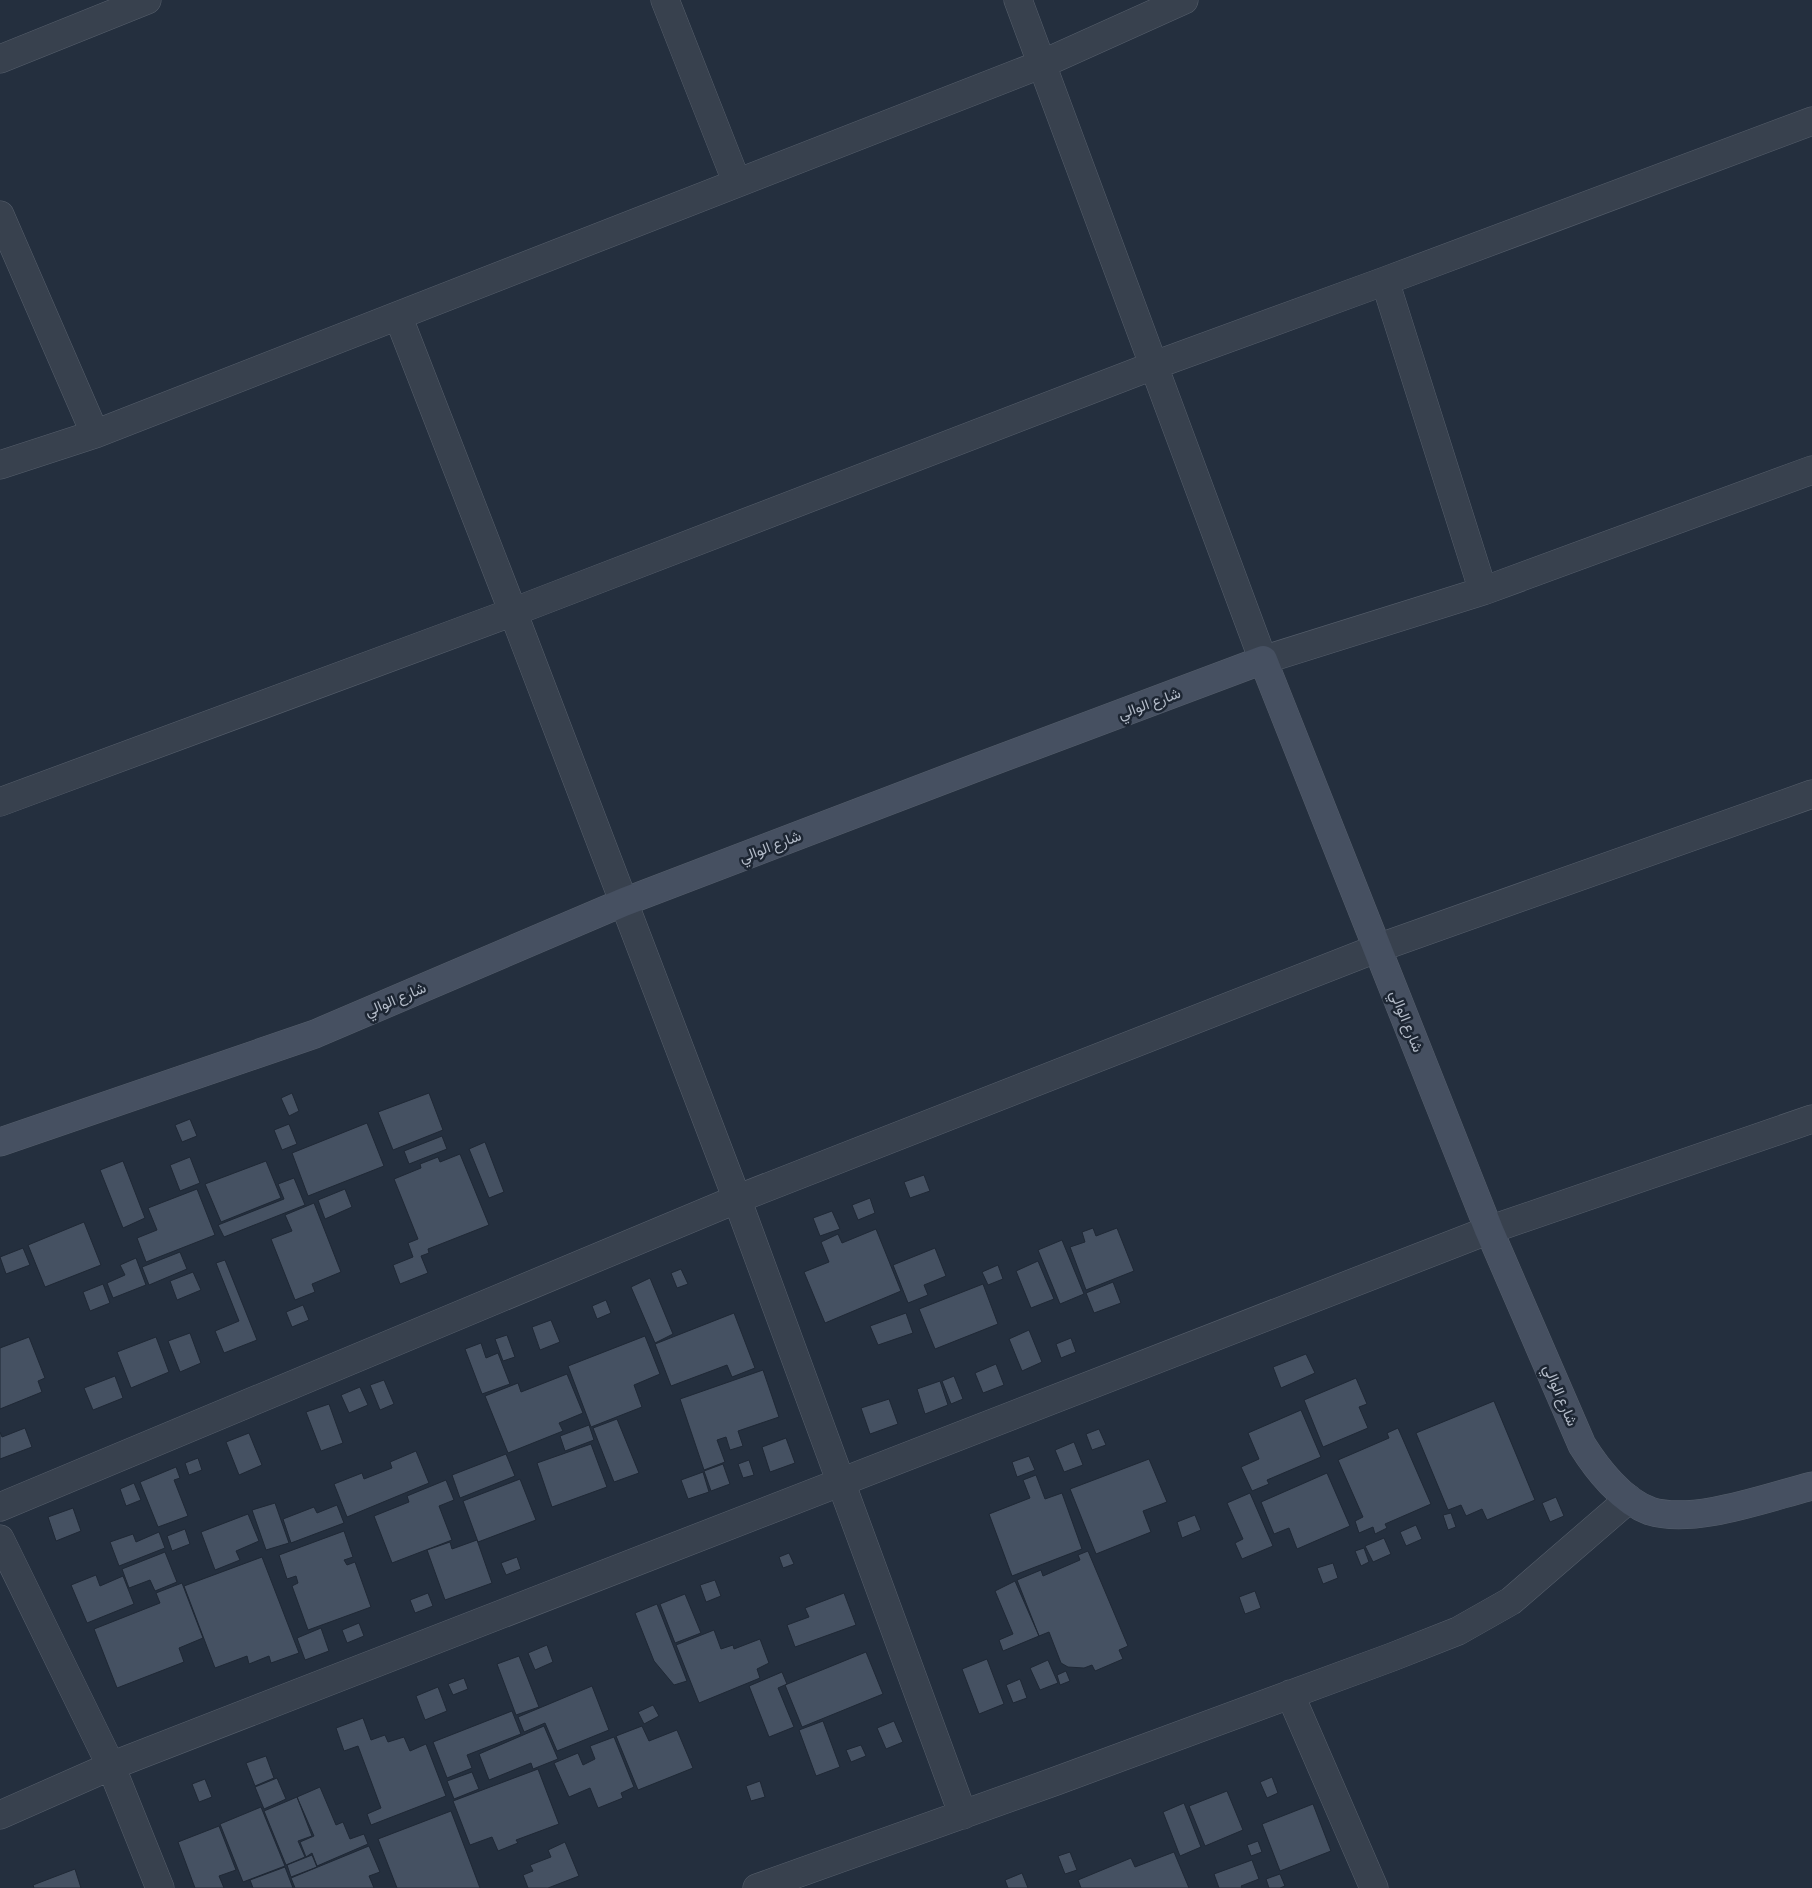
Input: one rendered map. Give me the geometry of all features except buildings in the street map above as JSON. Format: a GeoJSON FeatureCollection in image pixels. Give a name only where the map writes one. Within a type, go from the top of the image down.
{"type":"FeatureCollection","features":[{"type":"Feature","properties":{"kind":"main road","name":"شارع الوالي"},"geometry":{"type":"LineString","coordinates":[[0,1142],[315,1034],[624,902],[1263,660],[1489,1230],[1582,1445],[1595,1466],[1628,1499],[1650,1511],[1678,1515],[1721,1510],[1812,1486]]}},
{"type":"Feature","properties":{"kind":"street"},"geometry":{"type":"LineString","coordinates":[[0,59],[146,0]]}},
{"type":"Feature","properties":{"kind":"street"},"geometry":{"type":"LineString","coordinates":[[665,0],[737,183]]}},
{"type":"Feature","properties":{"kind":"street"},"geometry":{"type":"LineString","coordinates":[[1018,0],[1263,660],[1483,591],[1812,470]]}},
{"type":"Feature","properties":{"kind":"street"},"geometry":{"type":"LineString","coordinates":[[0,465],[95,434],[1042,64],[1184,0]]}},
{"type":"Feature","properties":{"kind":"street"},"geometry":{"type":"LineString","coordinates":[[0,802],[513,612],[1155,365],[1812,121]]}},
{"type":"Feature","properties":{"kind":"street"},"geometry":{"type":"LineString","coordinates":[[0,215],[95,434]]}},
{"type":"Feature","properties":{"kind":"street"},"geometry":{"type":"LineString","coordinates":[[1385,281],[1483,591]]}},
{"type":"Feature","properties":{"kind":"street"},"geometry":{"type":"LineString","coordinates":[[398,316],[737,1199],[963,1815]]}},
{"type":"Feature","properties":{"kind":"street"},"geometry":{"type":"LineString","coordinates":[[0,1507],[737,1199],[1378,948],[1812,794]]}},
{"type":"Feature","properties":{"kind":"street"},"geometry":{"type":"LineString","coordinates":[[0,1815],[111,1766],[1489,1230],[1812,1119]]}},
{"type":"Feature","properties":{"kind":"street"},"geometry":{"type":"LineString","coordinates":[[757,1888],[963,1815],[1392,1657],[1466,1627],[1511,1601],[1628,1499]]}},
{"type":"Feature","properties":{"kind":"street"},"geometry":{"type":"LineString","coordinates":[[0,1539],[111,1766],[160,1888]]}},
{"type":"Feature","properties":{"kind":"street"},"geometry":{"type":"LineString","coordinates":[[1290,1694],[1374,1888]]}}]}
